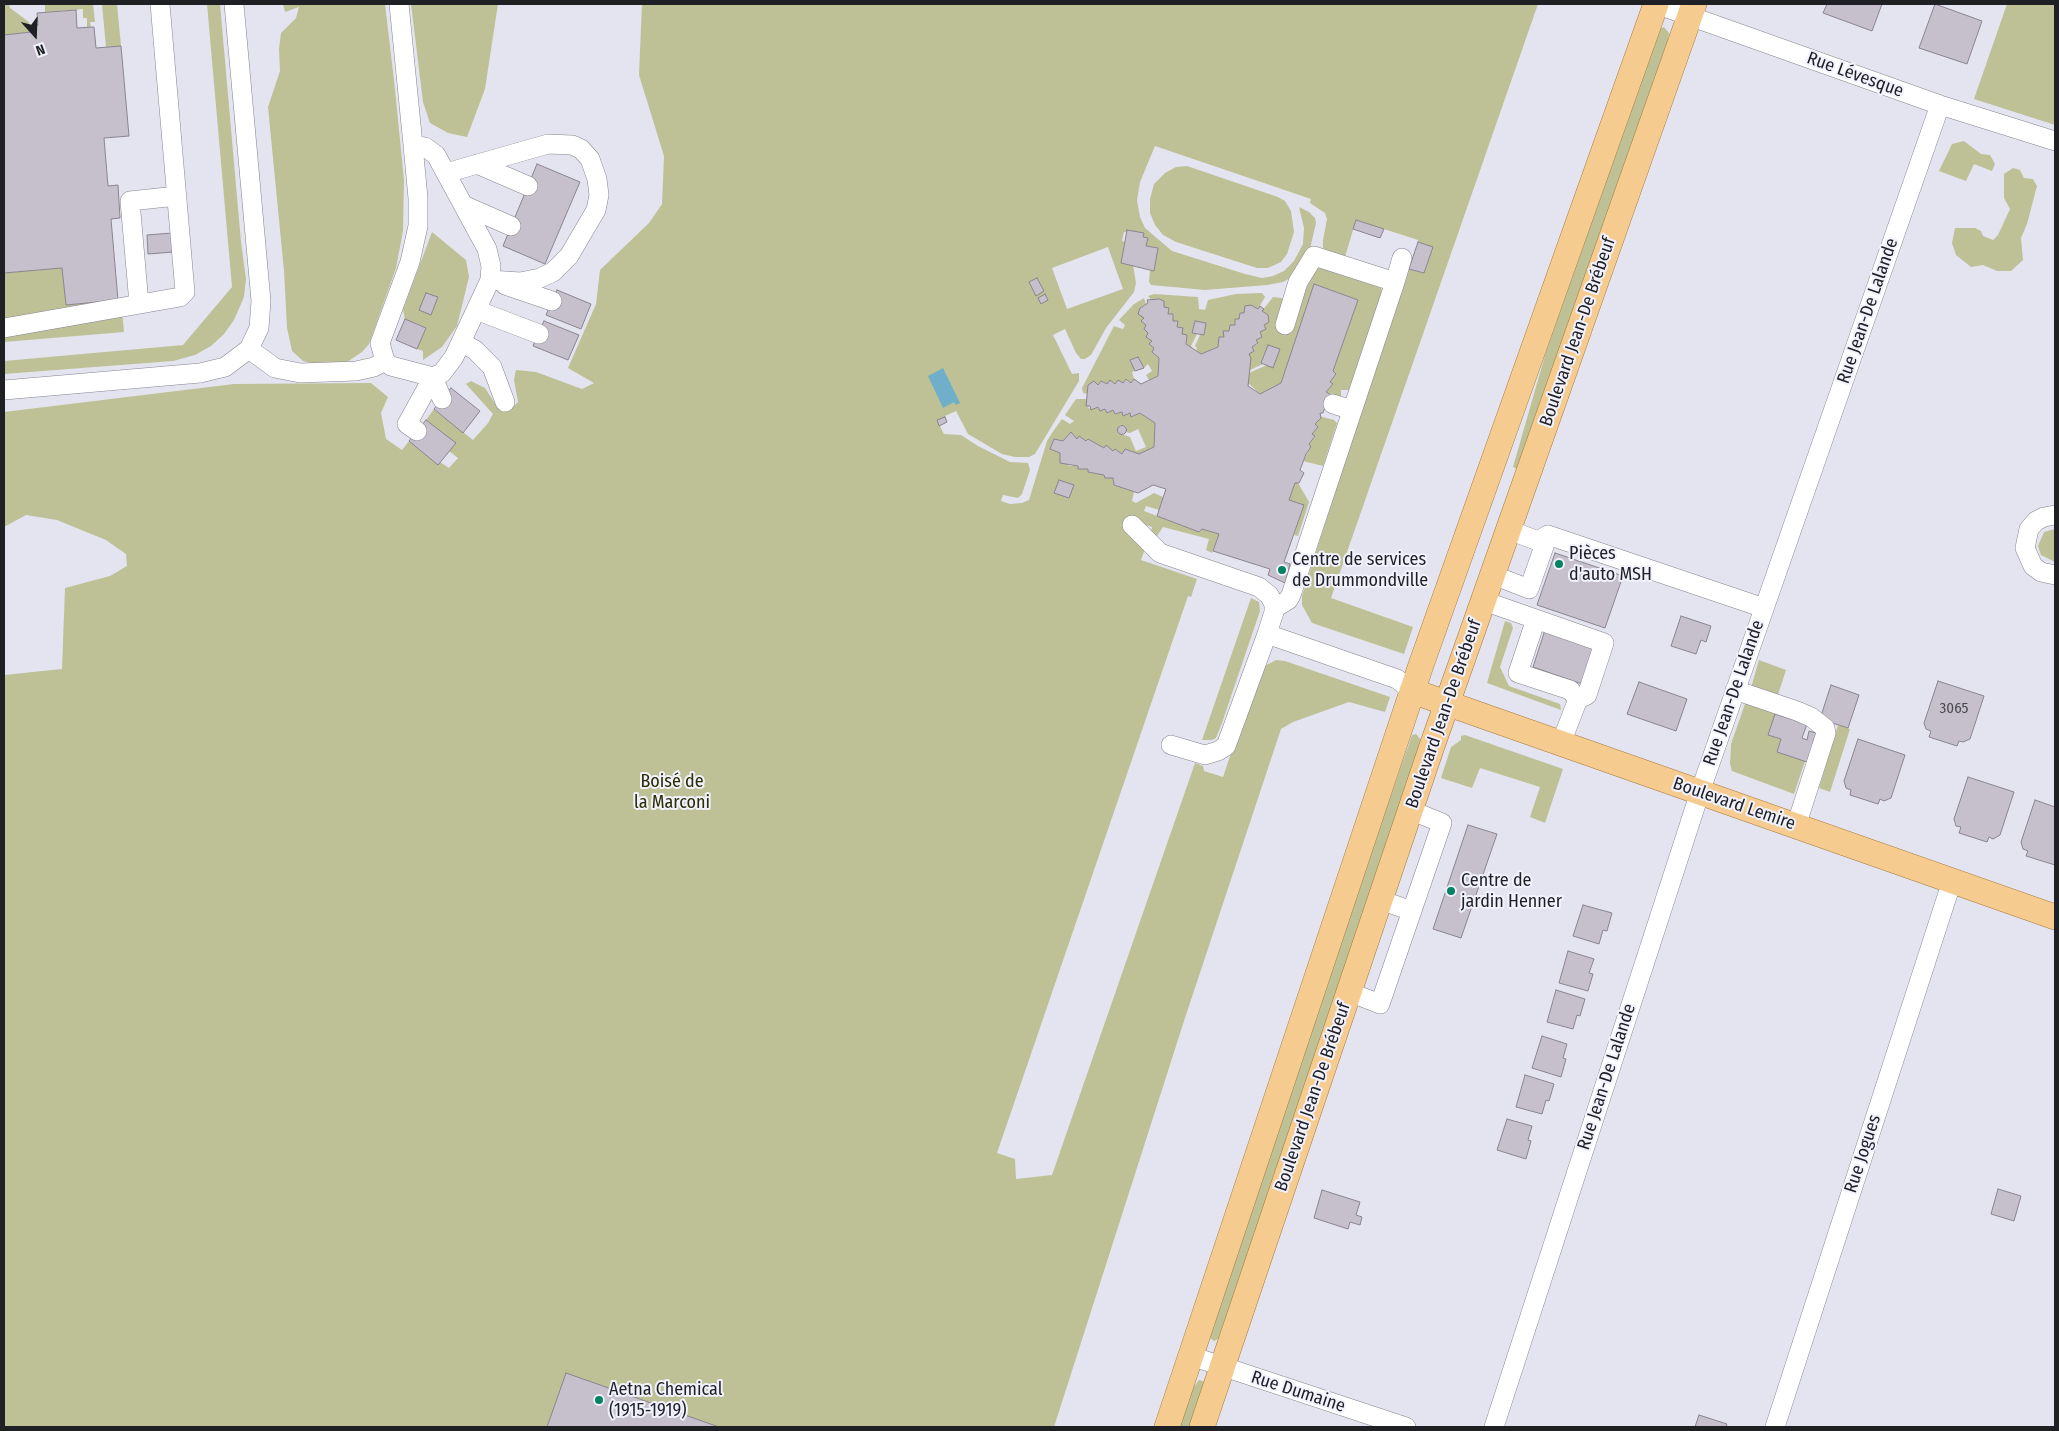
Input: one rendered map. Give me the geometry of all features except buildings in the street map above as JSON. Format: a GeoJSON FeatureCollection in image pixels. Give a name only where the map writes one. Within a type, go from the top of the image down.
{"type":"FeatureCollection","features":[{"type":"Feature","properties":{"kind":"main road","name":"Boulevard Jean-De Brébeuf"},"geometry":{"type":"LineString","coordinates":[[1167,1427],[1412,691],[1656,4]]}},
{"type":"Feature","properties":{"kind":"main road","name":"Boulevard Jean-De Brébeuf"},"geometry":{"type":"LineString","coordinates":[[1202,1427],[1410,810],[1692,10]]}},
{"type":"Feature","properties":{"kind":"main road","name":"Boulevard Lemire"},"geometry":{"type":"LineString","coordinates":[[1412,691],[2055,917]]}},
{"type":"Feature","properties":{"kind":"street"},"geometry":{"type":"LineString","coordinates":[[4,328],[180,297],[185,292],[160,4]]}},
{"type":"Feature","properties":{"kind":"street"},"geometry":{"type":"LineString","coordinates":[[4,390],[200,373],[225,367],[249,349],[259,328],[261,301],[234,4]]}},
{"type":"Feature","properties":{"kind":"street"},"geometry":{"type":"LineString","coordinates":[[399,4],[413,145],[418,226],[410,262],[380,343],[385,361],[391,366],[433,378]]}},
{"type":"Feature","properties":{"kind":"street","name":"Rue Lévesque"},"geometry":{"type":"LineString","coordinates":[[1656,4],[1692,10],[1940,105],[2055,141]]}},
{"type":"Feature","properties":{"kind":"street","name":"Rue Jean-De Lalande"},"geometry":{"type":"LineString","coordinates":[[1494,1427],[1700,792],[1940,105]]}},
{"type":"Feature","properties":{"kind":"street"},"geometry":{"type":"LineString","coordinates":[[446,173],[529,149],[561,144],[581,148],[590,159],[597,179],[599,195],[596,210],[569,256],[553,272],[540,278],[520,282],[490,280]]}},
{"type":"Feature","properties":{"kind":"street"},"geometry":{"type":"LineString","coordinates":[[413,145],[425,147],[436,155],[487,249],[491,266],[490,280],[461,342],[442,373],[433,378],[406,424],[418,431]]}},
{"type":"Feature","properties":{"kind":"street"},"geometry":{"type":"LineString","coordinates":[[477,164],[528,186]]}},
{"type":"Feature","properties":{"kind":"street"},"geometry":{"type":"LineString","coordinates":[[139,304],[130,201],[178,196]]}},
{"type":"Feature","properties":{"kind":"street"},"geometry":{"type":"LineString","coordinates":[[462,204],[511,226]]}},
{"type":"Feature","properties":{"kind":"street"},"geometry":{"type":"LineString","coordinates":[[1285,325],[1298,282],[1314,256],[1394,282]]}},
{"type":"Feature","properties":{"kind":"street"},"geometry":{"type":"LineString","coordinates":[[1275,608],[1288,600],[1291,595],[1317,486],[1352,410],[1402,258]]}},
{"type":"Feature","properties":{"kind":"street"},"geometry":{"type":"LineString","coordinates":[[490,280],[552,302]]}},
{"type":"Feature","properties":{"kind":"street"},"geometry":{"type":"LineString","coordinates":[[476,310],[539,334]]}},
{"type":"Feature","properties":{"kind":"street"},"geometry":{"type":"LineString","coordinates":[[461,342],[475,350],[492,367],[505,402]]}},
{"type":"Feature","properties":{"kind":"street"},"geometry":{"type":"LineString","coordinates":[[249,349],[275,368],[300,373],[356,371],[374,367],[385,361]]}},
{"type":"Feature","properties":{"kind":"street"},"geometry":{"type":"LineString","coordinates":[[433,378],[442,399]]}},
{"type":"Feature","properties":{"kind":"street"},"geometry":{"type":"LineString","coordinates":[[1333,404],[1352,410]]}},
{"type":"Feature","properties":{"kind":"street"},"geometry":{"type":"LineString","coordinates":[[2055,515],[2044,517],[2029,529],[2025,548],[2033,566],[2041,572],[2055,575]]}},
{"type":"Feature","properties":{"kind":"street"},"geometry":{"type":"LineString","coordinates":[[1132,525],[1160,553],[1265,590],[1272,599],[1275,608],[1226,746],[1205,755],[1172,745]]}},
{"type":"Feature","properties":{"kind":"street"},"geometry":{"type":"LineString","coordinates":[[1508,530],[1538,541],[1548,535],[1764,608]]}},
{"type":"Feature","properties":{"kind":"street"},"geometry":{"type":"LineString","coordinates":[[1493,576],[1529,589],[1548,535]]}},
{"type":"Feature","properties":{"kind":"street"},"geometry":{"type":"LineString","coordinates":[[1484,601],[1604,643],[1587,694],[1578,699],[1561,743]]}},
{"type":"Feature","properties":{"kind":"street"},"geometry":{"type":"LineString","coordinates":[[1536,619],[1518,673],[1570,690],[1578,699]]}},
{"type":"Feature","properties":{"kind":"street"},"geometry":{"type":"LineString","coordinates":[[1267,634],[1397,679],[1412,691]]}},
{"type":"Feature","properties":{"kind":"street"},"geometry":{"type":"LineString","coordinates":[[1735,690],[1811,717],[1825,728],[1828,728],[1796,826]]}},
{"type":"Feature","properties":{"kind":"street"},"geometry":{"type":"LineString","coordinates":[[1348,992],[1380,1004],[1442,823],[1410,810]]}},
{"type":"Feature","properties":{"kind":"street","name":"Rue Jogues"},"geometry":{"type":"LineString","coordinates":[[1775,1427],[1952,881]]}},
{"type":"Feature","properties":{"kind":"street"},"geometry":{"type":"LineString","coordinates":[[1380,900],[1412,911]]}},
{"type":"Feature","properties":{"kind":"street","name":"Rue Dumaine"},"geometry":{"type":"LineString","coordinates":[[1191,1356],[1406,1427]]}},
{"type":"Feature","properties":{"kind":"green space"},"geometry":{"type":"Polygon","coordinates":[[[4,4],[9,4],[10,8],[29,22],[31,32],[4,35],[4,4]]]}},
{"type":"Feature","properties":{"kind":"green space"},"geometry":{"type":"Polygon","coordinates":[[[45,4],[93,4],[95,22],[90,22],[91,27],[87,27],[87,18],[83,18],[83,9],[45,12],[45,4]]]}},
{"type":"Feature","properties":{"kind":"green space"},"geometry":{"type":"Polygon","coordinates":[[[102,4],[117,4],[121,46],[106,47],[102,4]]]}},
{"type":"Feature","properties":{"kind":"green space"},"geometry":{"type":"Polygon","coordinates":[[[207,4],[220,4],[246,279],[244,297],[234,320],[224,334],[211,346],[195,355],[173,361],[4,374],[4,361],[183,345],[232,287],[207,4]]]}},
{"type":"Feature","properties":{"kind":"green space"},"geometry":{"type":"Polygon","coordinates":[[[283,4],[385,4],[394,80],[404,180],[403,231],[396,268],[369,344],[362,352],[347,362],[324,366],[303,361],[292,351],[287,328],[284,271],[268,107],[280,71],[279,49],[281,33],[296,18],[299,7],[285,12],[283,4]]]}},
{"type":"Feature","properties":{"kind":"green space"},"geometry":{"type":"Polygon","coordinates":[[[411,4],[498,4],[485,89],[467,137],[448,133],[430,123],[423,102],[411,4]]]}},
{"type":"Feature","properties":{"kind":"green space","name":"Boisé de la Marconi"},"geometry":{"type":"Polygon","coordinates":[[[642,4],[1538,4],[1331,598],[1413,627],[1404,654],[1312,623],[1302,605],[1302,596],[1409,269],[1424,273],[1432,247],[1418,242],[1418,240],[1356,220],[1345,257],[1327,251],[1323,248],[1323,240],[1327,219],[1325,213],[1310,203],[1311,199],[1155,146],[1140,182],[1137,200],[1140,217],[1145,228],[1172,251],[1262,278],[1284,271],[1294,261],[1303,244],[1304,228],[1299,207],[1309,212],[1315,218],[1316,223],[1309,253],[1294,276],[1283,282],[1267,285],[1205,290],[1151,285],[1149,282],[1150,270],[1154,271],[1158,248],[1146,246],[1148,238],[1143,237],[1144,233],[1124,232],[1122,241],[1125,242],[1122,263],[1133,265],[1136,283],[1134,292],[1106,328],[1091,355],[1085,359],[1081,359],[1076,353],[1065,329],[1053,335],[1072,374],[1079,373],[1079,381],[1035,454],[1029,457],[1015,457],[1002,454],[968,434],[956,411],[945,416],[947,422],[940,426],[944,434],[961,435],[1010,462],[1028,463],[1030,470],[1022,494],[1018,498],[1003,495],[1001,501],[1010,504],[1029,500],[1047,441],[1062,419],[1070,424],[1074,421],[1065,415],[1076,399],[1087,399],[1087,406],[1091,410],[1098,407],[1100,411],[1105,409],[1107,413],[1113,410],[1115,414],[1122,412],[1123,416],[1130,413],[1132,417],[1140,413],[1155,423],[1154,447],[1139,454],[1125,449],[1122,454],[1115,449],[1113,451],[1106,445],[1104,448],[1079,436],[1077,439],[1071,433],[1063,441],[1054,439],[1050,449],[1060,453],[1069,466],[1078,466],[1078,469],[1088,469],[1088,472],[1104,475],[1105,478],[1113,478],[1114,485],[1134,492],[1132,501],[1136,503],[1154,493],[1163,497],[1159,510],[1146,506],[1144,511],[1199,532],[1202,529],[1219,534],[1212,553],[1206,550],[1209,539],[1163,527],[1157,536],[1150,535],[1152,527],[1130,520],[1146,546],[1141,560],[1197,579],[1191,597],[1188,596],[997,1153],[1015,1159],[1016,1179],[1052,1175],[1195,763],[1203,766],[1204,771],[1223,777],[1257,676],[1263,667],[1276,660],[1285,661],[1390,697],[1385,712],[1349,702],[1293,722],[1281,729],[1184,1021],[1054,1427],[4,1427],[4,675],[62,669],[65,588],[110,576],[127,566],[126,554],[106,540],[57,520],[26,515],[4,527],[4,412],[234,384],[371,383],[388,397],[381,413],[386,439],[402,450],[409,441],[438,464],[440,462],[449,468],[458,458],[449,451],[455,443],[426,420],[434,409],[473,440],[488,423],[493,414],[466,384],[471,381],[485,388],[498,408],[509,411],[518,402],[514,380],[516,370],[536,372],[582,389],[594,383],[568,368],[596,304],[600,270],[649,223],[662,204],[664,156],[639,75],[642,4]],[[1108,247],[1052,268],[1067,309],[1123,289],[1108,247]],[[1119,426],[1119,433],[1130,437],[1136,451],[1146,447],[1138,429],[1130,433],[1126,432],[1126,427],[1119,426]]]}},
{"type":"Feature","properties":{"kind":"green space"},"geometry":{"type":"Polygon","coordinates":[[[2007,4],[2055,4],[2055,125],[1974,99],[2007,4]]]}},
{"type":"Feature","properties":{"kind":"green space"},"geometry":{"type":"Polygon","coordinates":[[[1664,27],[1669,33],[1668,40],[1517,469],[1513,467],[1546,352],[1659,29],[1664,27]]]}},
{"type":"Feature","properties":{"kind":"green space"},"geometry":{"type":"Polygon","coordinates":[[[1964,141],[1981,154],[1990,155],[1995,164],[1992,171],[1974,164],[1966,181],[1939,171],[1952,144],[1964,141]]]}},
{"type":"Feature","properties":{"kind":"green space"},"geometry":{"type":"Polygon","coordinates":[[[1187,166],[1285,201],[1291,211],[1294,232],[1287,254],[1281,262],[1268,268],[1257,268],[1176,242],[1163,235],[1155,225],[1150,213],[1150,199],[1154,184],[1165,173],[1176,167],[1187,166]]]}},
{"type":"Feature","properties":{"kind":"green space"},"geometry":{"type":"Polygon","coordinates":[[[2013,168],[2020,170],[2024,178],[2033,179],[2037,186],[2027,224],[2021,238],[2023,260],[2011,271],[1997,271],[1983,265],[1971,267],[1956,255],[1952,243],[1955,228],[1975,228],[1981,231],[1983,236],[1993,240],[1998,235],[2010,209],[2004,198],[2004,174],[2013,168]]]}},
{"type":"Feature","properties":{"kind":"green space"},"geometry":{"type":"Polygon","coordinates":[[[432,232],[466,260],[469,277],[457,326],[442,347],[423,360],[423,351],[417,349],[426,328],[405,319],[403,310],[432,232]]]}},
{"type":"Feature","properties":{"kind":"green space"},"geometry":{"type":"Polygon","coordinates":[[[1320,267],[1381,288],[1382,291],[1349,390],[1341,390],[1341,397],[1326,392],[1333,384],[1330,382],[1336,374],[1333,371],[1358,300],[1314,284],[1281,383],[1260,394],[1248,383],[1249,373],[1267,365],[1279,349],[1268,345],[1261,363],[1263,364],[1250,370],[1249,354],[1254,351],[1252,347],[1258,344],[1256,340],[1262,337],[1260,332],[1265,329],[1264,325],[1269,322],[1268,315],[1262,311],[1273,297],[1282,298],[1284,301],[1276,322],[1290,327],[1300,296],[1315,268],[1320,267]]]}},
{"type":"Feature","properties":{"kind":"green space"},"geometry":{"type":"Polygon","coordinates":[[[62,268],[66,305],[118,300],[4,321],[4,273],[62,268]]]}},
{"type":"Feature","properties":{"kind":"green space"},"geometry":{"type":"Polygon","coordinates":[[[1262,293],[1265,297],[1258,309],[1251,305],[1239,319],[1235,319],[1235,325],[1230,325],[1229,331],[1224,331],[1224,337],[1219,337],[1218,347],[1201,354],[1196,351],[1197,348],[1195,346],[1200,335],[1204,335],[1206,323],[1195,321],[1192,333],[1197,334],[1191,346],[1193,349],[1186,344],[1187,335],[1182,334],[1182,328],[1177,327],[1173,321],[1173,314],[1168,314],[1164,307],[1164,302],[1159,299],[1152,301],[1148,296],[1154,294],[1198,297],[1199,309],[1205,310],[1208,300],[1236,294],[1262,293]]]}},
{"type":"Feature","properties":{"kind":"green space"},"geometry":{"type":"Polygon","coordinates":[[[1144,298],[1146,304],[1140,307],[1144,318],[1141,321],[1146,325],[1144,329],[1148,333],[1147,337],[1152,341],[1149,344],[1154,348],[1152,352],[1159,358],[1158,376],[1149,380],[1146,375],[1152,371],[1148,364],[1144,368],[1138,357],[1130,360],[1135,371],[1132,372],[1134,379],[1131,383],[1126,379],[1123,383],[1118,380],[1115,384],[1110,381],[1107,384],[1101,381],[1098,385],[1094,381],[1088,394],[1083,393],[1082,388],[1114,326],[1123,329],[1125,325],[1119,320],[1134,304],[1144,298]]]}},
{"type":"Feature","properties":{"kind":"green space"},"geometry":{"type":"Polygon","coordinates":[[[122,311],[124,332],[4,342],[4,333],[122,311]]]}},
{"type":"Feature","properties":{"kind":"green space"},"geometry":{"type":"Polygon","coordinates":[[[1319,416],[1334,420],[1337,423],[1323,466],[1303,461],[1311,447],[1309,444],[1315,437],[1312,434],[1318,427],[1315,424],[1321,418],[1319,416]]]}},
{"type":"Feature","properties":{"kind":"green space"},"geometry":{"type":"Polygon","coordinates":[[[1295,483],[1298,483],[1309,502],[1298,536],[1294,535],[1304,505],[1289,500],[1295,483]]]}},
{"type":"Feature","properties":{"kind":"green space"},"geometry":{"type":"Polygon","coordinates":[[[2055,529],[2055,562],[2041,555],[2038,546],[2044,532],[2055,529]]]}},
{"type":"Feature","properties":{"kind":"green space"},"geometry":{"type":"Polygon","coordinates":[[[1251,598],[1259,602],[1260,611],[1222,723],[1216,738],[1202,740],[1251,598]]]}},
{"type":"Feature","properties":{"kind":"green space"},"geometry":{"type":"Polygon","coordinates":[[[1505,621],[1511,623],[1513,628],[1500,667],[1509,686],[1560,704],[1561,710],[1487,683],[1505,621]]]}},
{"type":"Feature","properties":{"kind":"green space"},"geometry":{"type":"Polygon","coordinates":[[[1759,660],[1786,670],[1777,698],[1751,688],[1759,660]]]}},
{"type":"Feature","properties":{"kind":"green space"},"geometry":{"type":"Polygon","coordinates":[[[1746,701],[1776,711],[1781,739],[1777,752],[1805,761],[1794,794],[1732,771],[1730,764],[1731,744],[1746,701]]]}},
{"type":"Feature","properties":{"kind":"green space"},"geometry":{"type":"Polygon","coordinates":[[[1838,725],[1850,729],[1830,792],[1819,788],[1838,725]]]}},
{"type":"Feature","properties":{"kind":"green space"},"geometry":{"type":"Polygon","coordinates":[[[1416,734],[1421,740],[1235,1293],[1218,1339],[1214,1341],[1210,1338],[1212,1331],[1346,924],[1412,735],[1416,734]]]}},
{"type":"Feature","properties":{"kind":"green space"},"geometry":{"type":"Polygon","coordinates":[[[1465,735],[1563,769],[1545,823],[1530,817],[1540,787],[1480,768],[1472,788],[1441,778],[1451,747],[1461,740],[1461,736],[1465,735]]]}},
{"type":"Feature","properties":{"kind":"green space"},"geometry":{"type":"Polygon","coordinates":[[[1199,1380],[1203,1381],[1205,1385],[1192,1427],[1179,1427],[1191,1391],[1199,1380]]]}},
{"type":"Feature","properties":{"kind":"water"},"geometry":{"type":"Polygon","coordinates":[[[943,368],[960,403],[956,405],[954,402],[943,408],[928,376],[943,368]]]}},
{"type":"Feature","properties":{"kind":"place","name":"Pièces d'auto MSH"},"geometry":{"type":"Point","coordinates":[1559,564]}},
{"type":"Feature","properties":{"kind":"place","name":"Centre de services de Drummondville"},"geometry":{"type":"Point","coordinates":[1282,570]}},
{"type":"Feature","properties":{"kind":"place","name":"Centre de jardin Henner"},"geometry":{"type":"Point","coordinates":[1451,891]}},
{"type":"Feature","properties":{"kind":"place","name":"Aetna Chemical (1915-1919)"},"geometry":{"type":"Point","coordinates":[599,1400]}}]}
